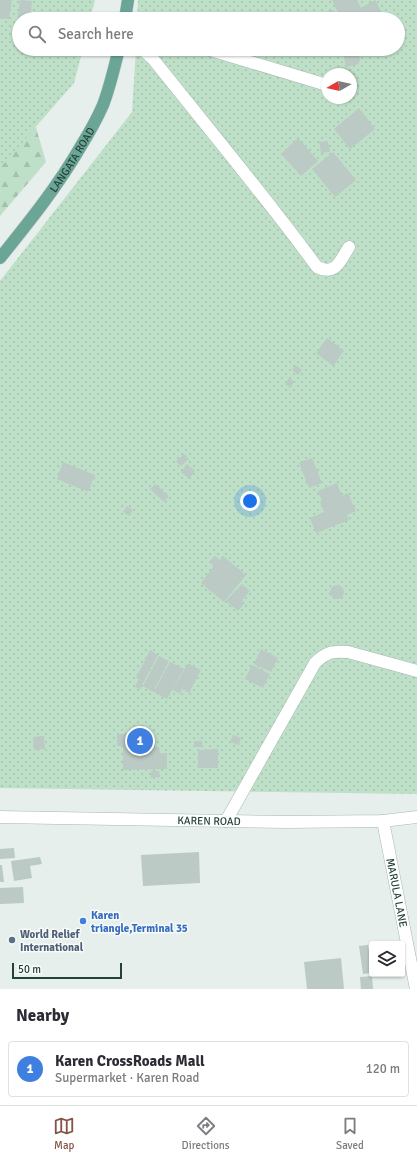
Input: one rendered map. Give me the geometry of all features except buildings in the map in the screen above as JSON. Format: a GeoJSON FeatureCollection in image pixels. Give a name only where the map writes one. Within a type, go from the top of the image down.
{"type":"FeatureCollection","features":[{"type":"Feature","properties":{"kind":"main road"},"geometry":{"type":"LineString","coordinates":[[126,12],[128,0]]}},
{"type":"Feature","properties":{"kind":"main road","name":"LANGATA ROAD"},"geometry":{"type":"LineString","coordinates":[[0,258],[40,209],[74,159],[102,106],[117,56]]}},
{"type":"Feature","properties":{"kind":"street"},"geometry":{"type":"LineString","coordinates":[[150,56],[234,162],[276,211],[317,267],[325,271],[332,270],[338,264],[349,247]]}},
{"type":"Feature","properties":{"kind":"street"},"geometry":{"type":"LineString","coordinates":[[230,56],[321,83]]}},
{"type":"Feature","properties":{"kind":"street"},"geometry":{"type":"LineString","coordinates":[[226,821],[315,663],[324,655],[336,651],[348,652],[417,671]]}},
{"type":"Feature","properties":{"kind":"street","name":"KAREN ROAD"},"geometry":{"type":"LineString","coordinates":[[0,817],[286,822],[382,821],[417,817]]}},
{"type":"Feature","properties":{"kind":"street","name":"MARULA LANE"},"geometry":{"type":"LineString","coordinates":[[382,821],[416,989]]}},
{"type":"Feature","properties":{"kind":"green space"},"geometry":{"type":"Polygon","coordinates":[[[0,0],[95,0],[92,12],[12,12],[12,56],[81,56],[74,83],[0,168],[0,0]]]}},
{"type":"Feature","properties":{"kind":"green space"},"geometry":{"type":"Polygon","coordinates":[[[138,0],[417,0],[417,794],[0,788],[0,281],[132,112],[136,56],[405,56],[405,12],[137,12],[138,0]]]}},
{"type":"Feature","properties":{"kind":"green space"},"geometry":{"type":"Polygon","coordinates":[[[0,54],[18,65],[46,162],[0,216],[0,54]]]}},
{"type":"Feature","properties":{"kind":"place","name":"Karen CrossRoads Mall"},"geometry":{"type":"Point","coordinates":[140,741]}},
{"type":"Feature","properties":{"kind":"place","name":"Karen triangle,Terminal 35"},"geometry":{"type":"Point","coordinates":[83,921]}},
{"type":"Feature","properties":{"kind":"place","name":"World Relief International"},"geometry":{"type":"Point","coordinates":[12,940]}}]}
